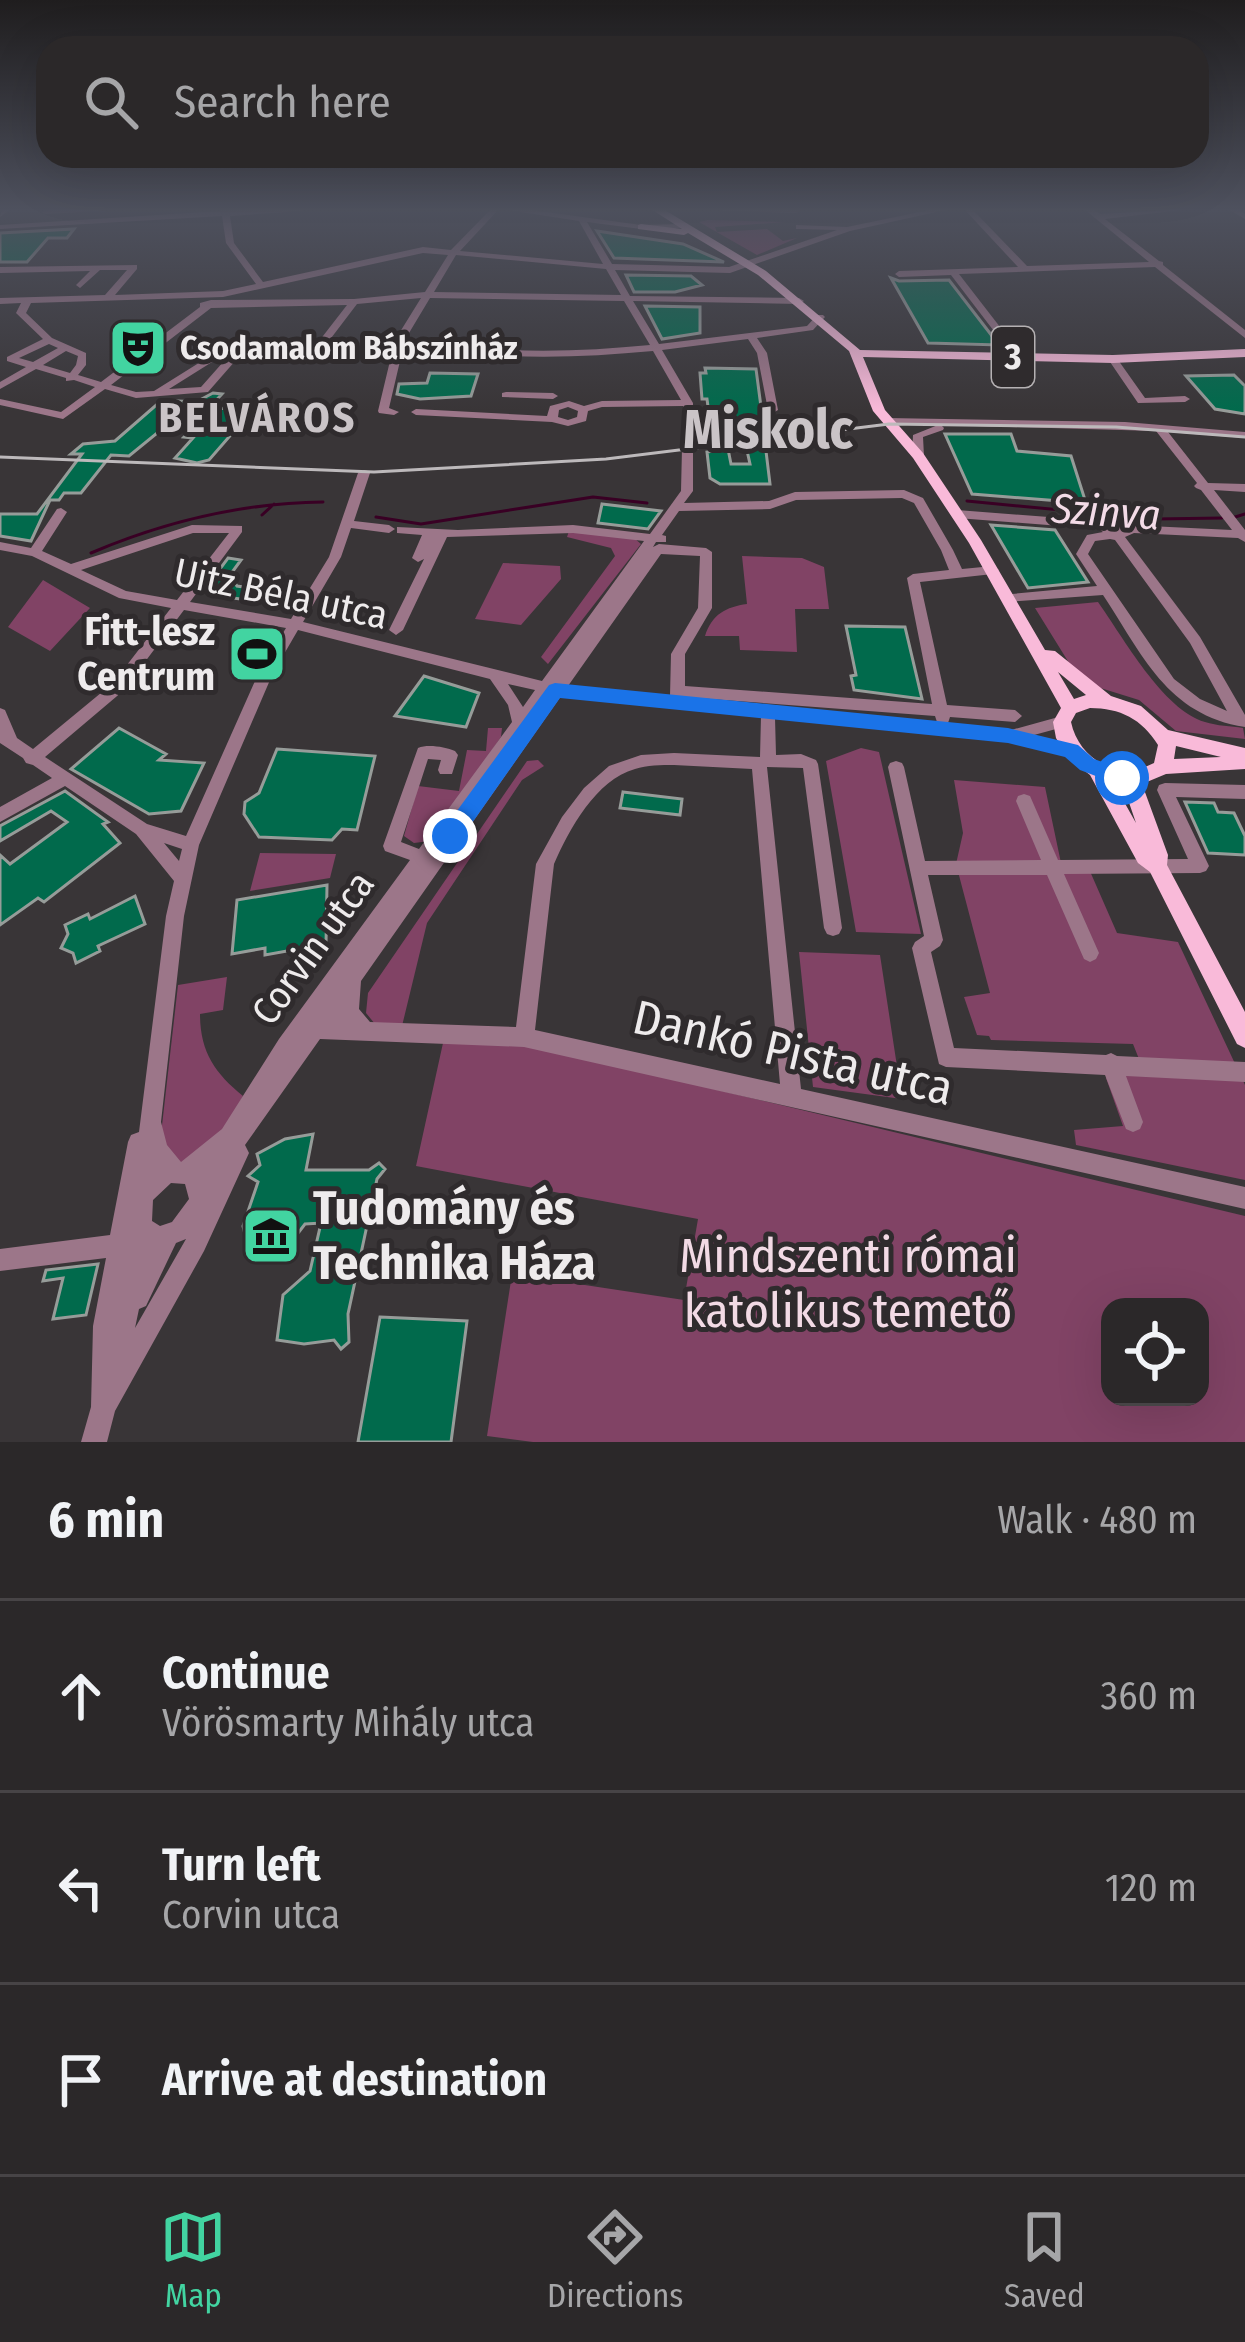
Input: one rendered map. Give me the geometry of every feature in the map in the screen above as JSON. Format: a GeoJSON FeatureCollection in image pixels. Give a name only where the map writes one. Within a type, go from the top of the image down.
{"type":"FeatureCollection","features":[{"type":"Feature","properties":{"kind":"main road"},"geometry":{"type":"LineString","coordinates":[[765,276],[857,349],[886,421],[918,456],[1012,599],[1037,644],[1066,715],[1063,736],[1071,750],[1097,770],[1145,857],[1157,866],[1245,1036]]}},
{"type":"Feature","properties":{"kind":"main road","name":"3"},"geometry":{"type":"LineString","coordinates":[[857,349],[1141,358]]}},
{"type":"Feature","properties":{"kind":"main road","name":"3"},"geometry":{"type":"LineString","coordinates":[[857,349],[1113,359],[1245,353]]}},
{"type":"Feature","properties":{"kind":"main road"},"geometry":{"type":"LineString","coordinates":[[1037,644],[1075,681],[1105,701],[1139,713],[1164,736],[1240,760]]}},
{"type":"Feature","properties":{"kind":"main road"},"geometry":{"type":"LineString","coordinates":[[1066,715],[1082,702],[1105,701]]}},
{"type":"Feature","properties":{"kind":"main road"},"geometry":{"type":"LineString","coordinates":[[1163,767],[1168,753],[1164,736]]}},
{"type":"Feature","properties":{"kind":"main road"},"geometry":{"type":"LineString","coordinates":[[1097,770],[1130,778],[1163,767],[1240,760]]}},
{"type":"Feature","properties":{"kind":"main road"},"geometry":{"type":"LineString","coordinates":[[1130,778],[1159,855],[1157,866]]}},
{"type":"Feature","properties":{"kind":"street"},"geometry":{"type":"LineString","coordinates":[[70,379],[83,355],[49,340],[21,313],[33,299],[75,291],[89,276]]}},
{"type":"Feature","properties":{"kind":"street"},"geometry":{"type":"LineString","coordinates":[[109,297],[126,276]]}},
{"type":"Feature","properties":{"kind":"street"},"geometry":{"type":"LineString","coordinates":[[254,276],[260,284]]}},
{"type":"Feature","properties":{"kind":"street"},"geometry":{"type":"LineString","coordinates":[[0,301],[152,300],[223,294],[294,276]]}},
{"type":"Feature","properties":{"kind":"street"},"geometry":{"type":"LineString","coordinates":[[388,412],[400,340],[438,276]]}},
{"type":"Feature","properties":{"kind":"street"},"geometry":{"type":"LineString","coordinates":[[617,276],[688,403],[691,462],[687,491],[665,530]]}},
{"type":"Feature","properties":{"kind":"street"},"geometry":{"type":"LineString","coordinates":[[956,276],[1016,354]]}},
{"type":"Feature","properties":{"kind":"street"},"geometry":{"type":"LineString","coordinates":[[1175,276],[1245,334]]}},
{"type":"Feature","properties":{"kind":"street"},"geometry":{"type":"LineString","coordinates":[[75,291],[93,300],[109,297],[208,305],[354,302],[426,295],[799,301]]}},
{"type":"Feature","properties":{"kind":"street"},"geometry":{"type":"LineString","coordinates":[[64,348],[1,393],[14,406],[63,416],[223,294]]}},
{"type":"Feature","properties":{"kind":"street"},"geometry":{"type":"LineString","coordinates":[[153,395],[226,350],[243,346],[319,348],[354,302]]}},
{"type":"Feature","properties":{"kind":"street"},"geometry":{"type":"LineString","coordinates":[[400,340],[505,356],[559,356],[810,328],[820,317]]}},
{"type":"Feature","properties":{"kind":"street"},"geometry":{"type":"LineString","coordinates":[[750,335],[762,353],[773,410]]}},
{"type":"Feature","properties":{"kind":"street"},"geometry":{"type":"LineString","coordinates":[[49,340],[10,359],[101,387],[153,395],[204,390],[243,346]]}},
{"type":"Feature","properties":{"kind":"street"},"geometry":{"type":"LineString","coordinates":[[1113,359],[1142,401],[1184,399]]}},
{"type":"Feature","properties":{"kind":"street"},"geometry":{"type":"LineString","coordinates":[[506,394],[553,396]]}},
{"type":"Feature","properties":{"kind":"street"},"geometry":{"type":"LineString","coordinates":[[416,412],[552,418],[550,413],[558,406],[688,403]]}},
{"type":"Feature","properties":{"kind":"street"},"geometry":{"type":"LineString","coordinates":[[886,421],[1245,438]]}},
{"type":"Feature","properties":{"kind":"street"},"geometry":{"type":"LineString","coordinates":[[918,456],[918,435],[932,429],[1161,431]]}},
{"type":"Feature","properties":{"kind":"street"},"geometry":{"type":"LineString","coordinates":[[1161,431],[1238,529]]}},
{"type":"Feature","properties":{"kind":"street"},"geometry":{"type":"LineString","coordinates":[[94,1442],[140,1262],[142,1197],[182,878],[191,845],[292,624],[327,573],[349,524],[364,472]]}},
{"type":"Feature","properties":{"kind":"street"},"geometry":{"type":"LineString","coordinates":[[1201,486],[1245,488]]}},
{"type":"Feature","properties":{"kind":"street"},"geometry":{"type":"LineString","coordinates":[[349,524],[435,534],[665,530],[713,508],[872,491],[919,501],[928,524],[945,537],[956,571]]}},
{"type":"Feature","properties":{"kind":"street"},"geometry":{"type":"LineString","coordinates":[[35,551],[61,512]]}},
{"type":"Feature","properties":{"kind":"street"},"geometry":{"type":"LineString","coordinates":[[957,514],[1115,531],[1238,529]]}},
{"type":"Feature","properties":{"kind":"street"},"geometry":{"type":"LineString","coordinates":[[31,759],[118,687],[238,529],[192,529],[72,568]]}},
{"type":"Feature","properties":{"kind":"street"},"geometry":{"type":"LineString","coordinates":[[665,530],[706,552],[705,608],[677,654],[677,698]]}},
{"type":"Feature","properties":{"kind":"street","name":"Corvin utca"},"geometry":{"type":"LineString","coordinates":[[104,1406],[196,1243],[256,1118],[308,1030],[518,719],[573,667],[665,530]]}},
{"type":"Feature","properties":{"kind":"street","name":"Corvin utca"},"geometry":{"type":"LineString","coordinates":[[188,1178],[229,1136],[256,1088],[355,976],[550,684],[665,530]]}},
{"type":"Feature","properties":{"kind":"street"},"geometry":{"type":"LineString","coordinates":[[1115,531],[1091,538],[1082,554],[1104,590],[1169,682],[1186,698],[1243,721]]}},
{"type":"Feature","properties":{"kind":"street"},"geometry":{"type":"LineString","coordinates":[[1115,531],[1196,640],[1243,721]]}},
{"type":"Feature","properties":{"kind":"street"},"geometry":{"type":"LineString","coordinates":[[418,558],[435,534]]}},
{"type":"Feature","properties":{"kind":"street"},"geometry":{"type":"LineString","coordinates":[[396,630],[435,534]]}},
{"type":"Feature","properties":{"kind":"street","name":"Uitz Béla utca"},"geometry":{"type":"LineString","coordinates":[[0,546],[35,551],[124,595],[292,624],[497,679],[550,684],[585,694],[677,698]]}},
{"type":"Feature","properties":{"kind":"street"},"geometry":{"type":"LineString","coordinates":[[945,730],[914,578],[993,570]]}},
{"type":"Feature","properties":{"kind":"street"},"geometry":{"type":"LineString","coordinates":[[1012,599],[1104,590]]}},
{"type":"Feature","properties":{"kind":"street"},"geometry":{"type":"LineString","coordinates":[[573,667],[577,685],[585,694]]}},
{"type":"Feature","properties":{"kind":"street"},"geometry":{"type":"LineString","coordinates":[[497,679],[515,704],[518,719]]}},
{"type":"Feature","properties":{"kind":"street"},"geometry":{"type":"LineString","coordinates":[[677,698],[1015,716]]}},
{"type":"Feature","properties":{"kind":"street"},"geometry":{"type":"LineString","coordinates":[[677,698],[768,713],[1008,736],[1071,750]]}},
{"type":"Feature","properties":{"kind":"street"},"geometry":{"type":"LineString","coordinates":[[768,713],[763,762],[790,1094]]}},
{"type":"Feature","properties":{"kind":"street"},"geometry":{"type":"LineString","coordinates":[[0,714],[5,738],[31,759],[142,829],[191,845]]}},
{"type":"Feature","properties":{"kind":"street"},"geometry":{"type":"LineString","coordinates":[[1008,736],[1066,715]]}},
{"type":"Feature","properties":{"kind":"street"},"geometry":{"type":"LineString","coordinates":[[422,857],[391,846],[423,752],[450,755],[446,770]]}},
{"type":"Feature","properties":{"kind":"street"},"geometry":{"type":"LineString","coordinates":[[524,1037],[545,864],[552,846],[599,785],[626,764],[801,760],[810,764],[833,928]]}},
{"type":"Feature","properties":{"kind":"street"},"geometry":{"type":"LineString","coordinates":[[918,868],[1200,866],[1165,790],[1245,793],[1240,760]]}},
{"type":"Feature","properties":{"kind":"street"},"geometry":{"type":"LineString","coordinates":[[896,767],[934,940],[921,948],[946,1057],[1245,1072]]}},
{"type":"Feature","properties":{"kind":"street"},"geometry":{"type":"LineString","coordinates":[[0,815],[64,779]]}},
{"type":"Feature","properties":{"kind":"street"},"geometry":{"type":"LineString","coordinates":[[1024,801],[1090,952]]}},
{"type":"Feature","properties":{"kind":"street"},"geometry":{"type":"LineString","coordinates":[[142,829],[182,878]]}},
{"type":"Feature","properties":{"kind":"street"},"geometry":{"type":"LineString","coordinates":[[355,976],[349,1012],[367,1033]]}},
{"type":"Feature","properties":{"kind":"street","name":"Dankó Pista utca"},"geometry":{"type":"LineString","coordinates":[[308,1030],[524,1037],[1245,1198]]}},
{"type":"Feature","properties":{"kind":"street"},"geometry":{"type":"LineString","coordinates":[[1111,1063],[1133,1122]]}},
{"type":"Feature","properties":{"kind":"street"},"geometry":{"type":"LineString","coordinates":[[104,1406],[105,1326],[117,1245],[142,1121],[158,1084]]}},
{"type":"Feature","properties":{"kind":"street","name":"Corvin utca"},"geometry":{"type":"LineString","coordinates":[[188,1178],[256,1118]]}},
{"type":"Feature","properties":{"kind":"street"},"geometry":{"type":"LineString","coordinates":[[142,1228],[158,1238],[189,1223],[188,1178],[158,1150],[152,1122]]}},
{"type":"Feature","properties":{"kind":"street"},"geometry":{"type":"LineString","coordinates":[[142,1197],[157,1179],[188,1178]]}},
{"type":"Feature","properties":{"kind":"street"},"geometry":{"type":"LineString","coordinates":[[117,1352],[169,1236]]}},
{"type":"Feature","properties":{"kind":"street"},"geometry":{"type":"LineString","coordinates":[[0,1260],[117,1245]]}},
{"type":"Feature","properties":{"kind":"green space"},"geometry":{"type":"Polygon","coordinates":[[[569,531],[634,538],[641,544],[548,664],[541,657],[615,556],[611,548],[567,537],[569,531]]]}},
{"type":"Feature","properties":{"kind":"green space"},"geometry":{"type":"Polygon","coordinates":[[[742,556],[802,558],[824,567],[829,609],[795,609],[797,652],[740,650],[739,636],[705,636],[721,613],[747,604],[742,556]]]}},
{"type":"Feature","properties":{"kind":"green space"},"geometry":{"type":"Polygon","coordinates":[[[503,563],[560,566],[561,579],[521,625],[475,619],[503,563]]]}},
{"type":"Feature","properties":{"kind":"green space"},"geometry":{"type":"Polygon","coordinates":[[[43,580],[90,608],[50,651],[8,627],[43,580]]]}},
{"type":"Feature","properties":{"kind":"green space"},"geometry":{"type":"Polygon","coordinates":[[[1098,602],[1145,671],[1174,703],[1205,722],[1243,728],[1245,739],[1176,731],[1139,700],[1094,686],[1074,671],[1035,608],[1098,602]]]}},
{"type":"Feature","properties":{"kind":"green space"},"geometry":{"type":"Polygon","coordinates":[[[488,728],[502,728],[501,737],[430,841],[414,843],[404,836],[418,786],[459,791],[467,750],[486,751],[488,728]]]}},
{"type":"Feature","properties":{"kind":"green space"},"geometry":{"type":"Polygon","coordinates":[[[861,748],[879,752],[921,934],[856,932],[826,761],[861,748]]]}},
{"type":"Feature","properties":{"kind":"green space"},"geometry":{"type":"Polygon","coordinates":[[[538,760],[544,766],[522,780],[427,923],[402,1026],[375,1024],[366,1013],[368,993],[527,761],[538,760]]]}},
{"type":"Feature","properties":{"kind":"green space"},"geometry":{"type":"Polygon","coordinates":[[[954,780],[1045,787],[1061,863],[1089,869],[1117,933],[1178,942],[1245,1085],[1245,1180],[1076,1145],[1074,1130],[1123,1126],[1106,1078],[1143,1069],[1133,1044],[991,1040],[977,1035],[964,997],[990,993],[956,864],[963,833],[954,780]]]}},
{"type":"Feature","properties":{"kind":"green space"},"geometry":{"type":"Polygon","coordinates":[[[260,853],[336,854],[330,878],[250,891],[260,853]]]}},
{"type":"Feature","properties":{"kind":"green space"},"geometry":{"type":"Polygon","coordinates":[[[799,952],[880,955],[902,1099],[813,1087],[799,952]]]}},
{"type":"Feature","properties":{"kind":"green space"},"geometry":{"type":"Polygon","coordinates":[[[227,977],[223,1010],[200,1014],[201,1027],[211,1061],[243,1096],[217,1146],[176,1165],[160,1143],[178,985],[227,977]]]}},
{"type":"Feature","properties":{"kind":"green space","name":"Mindszenti római katolikus temető"},"geometry":{"type":"Polygon","coordinates":[[[443,1043],[534,1046],[1245,1216],[1245,1442],[533,1442],[487,1436],[512,1274],[684,1300],[698,1219],[416,1166],[443,1043]]]}},
{"type":"Feature","properties":{"kind":"building"},"geometry":{"type":"Polygon","coordinates":[[[627,276],[691,276],[702,285],[675,292],[634,292],[627,276]]]}},
{"type":"Feature","properties":{"kind":"building"},"geometry":{"type":"Polygon","coordinates":[[[891,278],[949,280],[999,345],[928,343],[891,278]]]}},
{"type":"Feature","properties":{"kind":"building"},"geometry":{"type":"Polygon","coordinates":[[[645,306],[700,307],[700,333],[662,339],[645,306]]]}},
{"type":"Feature","properties":{"kind":"building"},"geometry":{"type":"Polygon","coordinates":[[[705,368],[756,369],[763,422],[747,426],[710,422],[707,399],[702,399],[700,373],[706,373],[705,368]]]}},
{"type":"Feature","properties":{"kind":"building"},"geometry":{"type":"Polygon","coordinates":[[[430,373],[478,374],[471,396],[420,399],[397,394],[399,384],[427,383],[430,373]]]}},
{"type":"Feature","properties":{"kind":"building"},"geometry":{"type":"Polygon","coordinates":[[[1234,375],[1245,386],[1245,414],[1215,409],[1186,376],[1234,375]]]}},
{"type":"Feature","properties":{"kind":"building"},"geometry":{"type":"Polygon","coordinates":[[[213,393],[222,394],[208,409],[255,407],[209,460],[197,463],[175,458],[193,438],[184,437],[198,423],[173,420],[129,456],[111,455],[81,493],[64,493],[59,500],[50,500],[31,541],[0,536],[0,514],[37,514],[82,454],[71,454],[83,444],[115,441],[162,400],[196,402],[213,393]]]}},
{"type":"Feature","properties":{"kind":"building"},"geometry":{"type":"Polygon","coordinates":[[[945,434],[1011,434],[1017,451],[1071,456],[1086,503],[972,494],[945,434]]]}},
{"type":"Feature","properties":{"kind":"building"},"geometry":{"type":"Polygon","coordinates":[[[765,443],[770,484],[720,484],[710,478],[707,452],[728,449],[731,464],[750,464],[746,446],[765,443]]]}},
{"type":"Feature","properties":{"kind":"building"},"geometry":{"type":"Polygon","coordinates":[[[602,504],[661,511],[648,529],[598,523],[602,504]]]}},
{"type":"Feature","properties":{"kind":"building"},"geometry":{"type":"Polygon","coordinates":[[[991,525],[1055,530],[1088,582],[1028,588],[991,525]]]}},
{"type":"Feature","properties":{"kind":"building"},"geometry":{"type":"Polygon","coordinates":[[[228,558],[241,560],[230,575],[237,586],[264,590],[255,601],[211,595],[205,589],[228,558]]]}},
{"type":"Feature","properties":{"kind":"building"},"geometry":{"type":"Polygon","coordinates":[[[846,626],[905,627],[922,699],[854,690],[851,676],[856,675],[846,626]]]}},
{"type":"Feature","properties":{"kind":"building"},"geometry":{"type":"Polygon","coordinates":[[[424,676],[479,693],[466,727],[395,716],[424,676]]]}},
{"type":"Feature","properties":{"kind":"building"},"geometry":{"type":"Polygon","coordinates":[[[119,728],[166,754],[159,760],[204,763],[181,811],[149,814],[71,769],[119,728]]]}},
{"type":"Feature","properties":{"kind":"building"},"geometry":{"type":"Polygon","coordinates":[[[277,749],[375,756],[357,830],[342,829],[332,840],[259,837],[244,814],[245,802],[259,793],[277,749]]]}},
{"type":"Feature","properties":{"kind":"building"},"geometry":{"type":"Polygon","coordinates":[[[65,791],[108,822],[103,824],[120,843],[44,902],[38,898],[0,925],[0,855],[10,864],[67,822],[51,811],[0,841],[0,826],[65,791]]]}},
{"type":"Feature","properties":{"kind":"building"},"geometry":{"type":"Polygon","coordinates":[[[623,792],[682,799],[680,815],[620,808],[623,792]]]}},
{"type":"Feature","properties":{"kind":"building"},"geometry":{"type":"Polygon","coordinates":[[[1185,802],[1214,803],[1218,812],[1234,813],[1245,836],[1245,855],[1208,853],[1185,802]]]}},
{"type":"Feature","properties":{"kind":"building"},"geometry":{"type":"Polygon","coordinates":[[[327,885],[326,944],[265,955],[265,948],[232,954],[237,900],[327,885]]]}},
{"type":"Feature","properties":{"kind":"building"},"geometry":{"type":"Polygon","coordinates":[[[135,896],[145,924],[98,946],[100,951],[76,963],[73,953],[61,948],[68,934],[65,925],[88,914],[90,919],[135,896]]]}},
{"type":"Feature","properties":{"kind":"building","name":"Tudomány és Technika Háza"},"geometry":{"type":"Polygon","coordinates":[[[313,1134],[306,1170],[369,1170],[379,1163],[385,1169],[377,1179],[348,1314],[349,1342],[341,1349],[334,1340],[304,1344],[277,1340],[283,1295],[310,1271],[321,1223],[305,1224],[289,1245],[251,1260],[243,1226],[258,1182],[248,1176],[260,1165],[257,1154],[285,1139],[313,1134]]]}},
{"type":"Feature","properties":{"kind":"building"},"geometry":{"type":"Polygon","coordinates":[[[98,1264],[86,1315],[53,1319],[63,1278],[43,1281],[46,1270],[98,1264]]]}},
{"type":"Feature","properties":{"kind":"building"},"geometry":{"type":"Polygon","coordinates":[[[380,1317],[467,1321],[451,1442],[358,1442],[380,1317]]]}},
{"type":"Feature","properties":{"kind":"waterway","name":"Szinva"},"geometry":{"type":"LineString","coordinates":[[376,517],[421,524],[593,497],[647,503]]}},
{"type":"Feature","properties":{"kind":"waterway","name":"Szinva"},"geometry":{"type":"LineString","coordinates":[[967,501],[1155,519],[1222,518]]}},
{"type":"Feature","properties":{"kind":"waterway","name":"Szinva"},"geometry":{"type":"LineString","coordinates":[[273,505],[323,502]]}},
{"type":"Feature","properties":{"kind":"waterway"},"geometry":{"type":"LineString","coordinates":[[91,553],[204,516],[273,505]]}},
{"type":"Feature","properties":{"kind":"waterway"},"geometry":{"type":"LineString","coordinates":[[262,515],[273,505]]}},
{"type":"Feature","properties":{"kind":"waterway","name":"Szinva"},"geometry":{"type":"LineString","coordinates":[[1232,518],[1245,514]]}},
{"type":"Feature","properties":{"kind":"tram line"},"geometry":{"type":"LineString","coordinates":[[0,457],[374,472],[606,459],[889,424],[1116,427],[1245,437]]}},
{"type":"Feature","properties":{"kind":"place","name":"Csodamalom Bábszínház"},"geometry":{"type":"Point","coordinates":[138,348]}},
{"type":"Feature","properties":{"kind":"place","name":"Fitt-lesz Centrum"},"geometry":{"type":"Point","coordinates":[257,654]}},
{"type":"Feature","properties":{"kind":"place","name":"Tudomány és Technika Háza"},"geometry":{"type":"Point","coordinates":[271,1236]}},
{"type":"Feature","properties":{"kind":"district","name":"BELVÁROS"},"geometry":{"type":"Point","coordinates":[258,418]}},
{"type":"Feature","properties":{"kind":"district","name":"Miskolc"},"geometry":{"type":"Point","coordinates":[768,430]}},
{"type":"Feature","properties":{"kind":"route"},"geometry":{"type":"LineString","coordinates":[[450,836],[555,690],[1008,736],[1071,750],[1087,764],[1122,778]]}}]}
